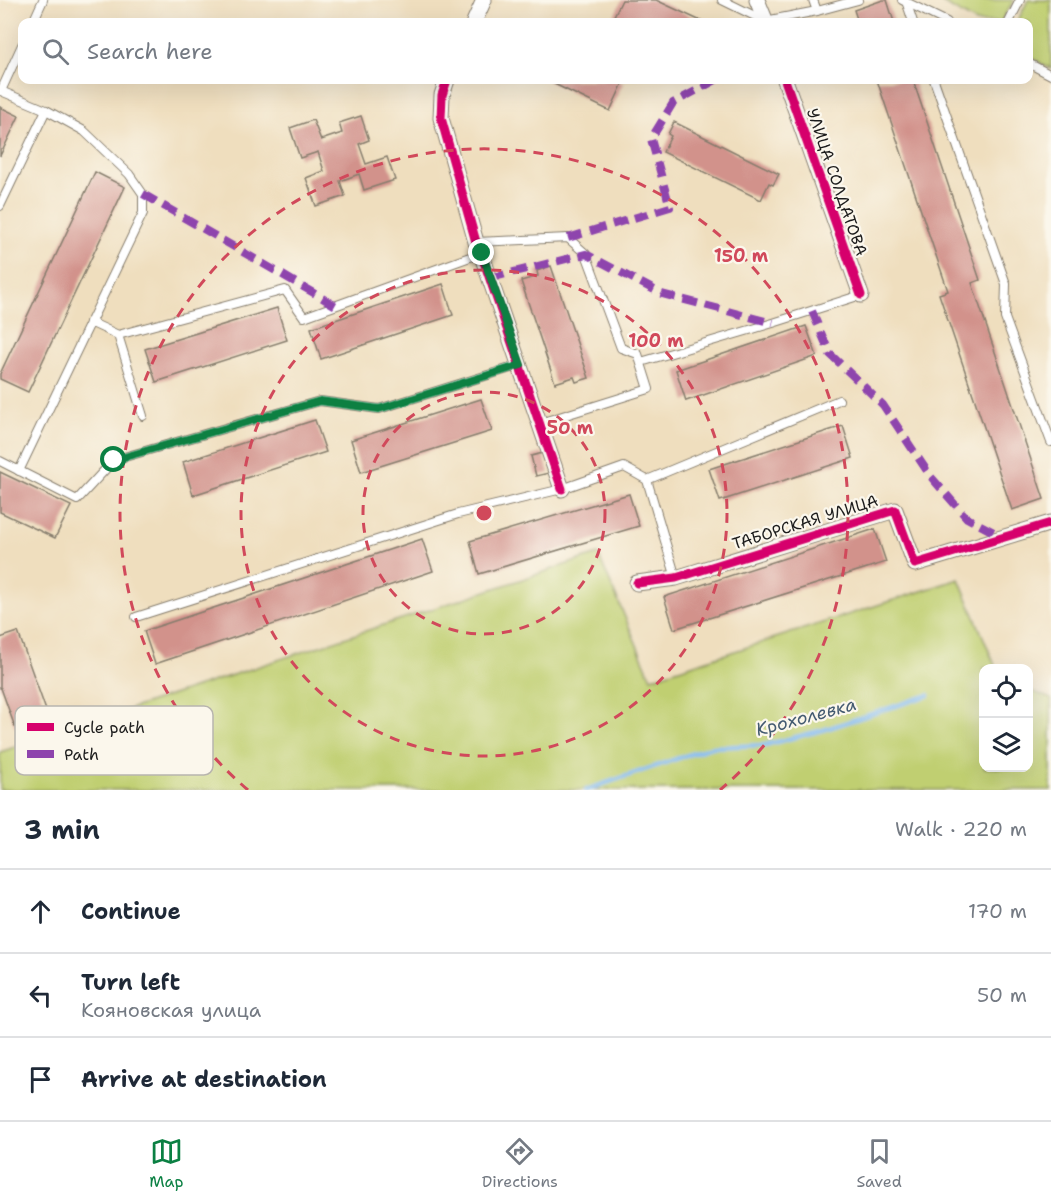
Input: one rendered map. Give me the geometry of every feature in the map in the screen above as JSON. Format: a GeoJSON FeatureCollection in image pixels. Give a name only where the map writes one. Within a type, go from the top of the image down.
{"type":"FeatureCollection","features":[{"type":"Feature","properties":{"kind":"street"},"geometry":{"type":"LineString","coordinates":[[476,18],[484,0]]}},
{"type":"Feature","properties":{"kind":"street"},"geometry":{"type":"LineString","coordinates":[[757,0],[764,18]]}},
{"type":"Feature","properties":{"kind":"street"},"geometry":{"type":"LineString","coordinates":[[446,84],[442,95],[441,118],[479,248],[562,489]]}},
{"type":"Feature","properties":{"kind":"street","name":"УЛИЦА СОЛДАТОВА"},"geometry":{"type":"LineString","coordinates":[[786,84],[861,295]]}},
{"type":"Feature","properties":{"kind":"street","name":"ТАБОРСКАЯ УЛИЦА"},"geometry":{"type":"LineString","coordinates":[[637,583],[676,578],[895,510],[915,564],[1051,523]]}},
{"type":"Feature","properties":{"kind":"lane"},"geometry":{"type":"LineString","coordinates":[[35,18],[43,0]]}},
{"type":"Feature","properties":{"kind":"lane"},"geometry":{"type":"LineString","coordinates":[[722,0],[757,18]]}},
{"type":"Feature","properties":{"kind":"lane"},"geometry":{"type":"LineString","coordinates":[[813,0],[817,11]]}},
{"type":"Feature","properties":{"kind":"lane"},"geometry":{"type":"LineString","coordinates":[[784,18],[858,0]]}},
{"type":"Feature","properties":{"kind":"lane"},"geometry":{"type":"LineString","coordinates":[[1011,18],[1020,0]]}},
{"type":"Feature","properties":{"kind":"lane"},"geometry":{"type":"LineString","coordinates":[[904,1],[912,18]]}},
{"type":"Feature","properties":{"kind":"lane"},"geometry":{"type":"LineString","coordinates":[[904,1],[938,18]]}},
{"type":"Feature","properties":{"kind":"lane"},"geometry":{"type":"LineString","coordinates":[[18,54],[1,91],[46,110],[84,131],[129,174],[143,194],[143,213],[19,471]]}},
{"type":"Feature","properties":{"kind":"lane"},"geometry":{"type":"LineString","coordinates":[[1033,65],[1051,75]]}},
{"type":"Feature","properties":{"kind":"lane"},"geometry":{"type":"LineString","coordinates":[[935,84],[1006,284],[1005,318],[1051,442]]}},
{"type":"Feature","properties":{"kind":"lane"},"geometry":{"type":"LineString","coordinates":[[0,206],[46,110]]}},
{"type":"Feature","properties":{"kind":"lane"},"geometry":{"type":"LineString","coordinates":[[90,322],[118,335],[285,290],[304,317],[479,248],[568,238],[586,254],[621,348],[638,354],[649,389],[540,423]]}},
{"type":"Feature","properties":{"kind":"lane"},"geometry":{"type":"LineString","coordinates":[[641,362],[861,295]]}},
{"type":"Feature","properties":{"kind":"lane"},"geometry":{"type":"LineString","coordinates":[[118,335],[143,416]]}},
{"type":"Feature","properties":{"kind":"lane"},"geometry":{"type":"LineString","coordinates":[[0,461],[77,500],[114,460],[320,401],[379,409],[521,365]]}},
{"type":"Feature","properties":{"kind":"lane"},"geometry":{"type":"LineString","coordinates":[[646,480],[839,400]]}},
{"type":"Feature","properties":{"kind":"lane"},"geometry":{"type":"LineString","coordinates":[[136,617],[458,514],[562,489],[624,467],[646,480],[676,578]]}},
{"type":"Feature","properties":{"kind":"green space"},"geometry":{"type":"Polygon","coordinates":[[[937,0],[1014,0],[1003,18],[969,18],[937,0]]]}},
{"type":"Feature","properties":{"kind":"green space"},"geometry":{"type":"Polygon","coordinates":[[[1028,0],[1051,0],[1051,69],[1033,59],[1033,18],[1019,18],[1028,0]]]}},
{"type":"Feature","properties":{"kind":"green space"},"geometry":{"type":"Polygon","coordinates":[[[598,554],[651,678],[959,579],[994,664],[979,664],[979,772],[1033,772],[1033,692],[1051,699],[1051,790],[0,790],[0,752],[15,747],[15,775],[213,775],[213,706],[139,706],[598,554]]]}},
{"type":"Feature","properties":{"kind":"building"},"geometry":{"type":"Polygon","coordinates":[[[622,0],[656,0],[694,18],[618,18],[614,16],[622,0]]]}},
{"type":"Feature","properties":{"kind":"building"},"geometry":{"type":"Polygon","coordinates":[[[887,0],[893,18],[857,18],[854,10],[887,0]]]}},
{"type":"Feature","properties":{"kind":"building"},"geometry":{"type":"Polygon","coordinates":[[[554,84],[623,84],[610,111],[554,84]]]}},
{"type":"Feature","properties":{"kind":"building"},"geometry":{"type":"Polygon","coordinates":[[[878,84],[914,84],[980,280],[972,283],[1044,499],[1012,510],[939,294],[948,291],[878,84]]]}},
{"type":"Feature","properties":{"kind":"building"},"geometry":{"type":"Polygon","coordinates":[[[0,107],[19,116],[0,156],[0,107]]]}},
{"type":"Feature","properties":{"kind":"building"},"geometry":{"type":"Polygon","coordinates":[[[361,116],[369,140],[359,144],[366,164],[387,157],[395,180],[364,190],[359,174],[340,181],[345,196],[316,206],[306,178],[324,171],[318,152],[300,158],[290,128],[313,120],[321,140],[342,133],[339,123],[361,116]]]}},
{"type":"Feature","properties":{"kind":"building"},"geometry":{"type":"Polygon","coordinates":[[[674,122],[779,174],[773,185],[769,183],[761,200],[663,152],[671,136],[668,134],[674,122]]]}},
{"type":"Feature","properties":{"kind":"building"},"geometry":{"type":"Polygon","coordinates":[[[95,172],[125,187],[28,392],[0,379],[0,374],[95,172]]]}},
{"type":"Feature","properties":{"kind":"building"},"geometry":{"type":"Polygon","coordinates":[[[551,266],[589,378],[576,382],[574,377],[555,383],[521,281],[538,276],[537,271],[551,266]]]}},
{"type":"Feature","properties":{"kind":"building"},"geometry":{"type":"Polygon","coordinates":[[[443,284],[453,315],[321,359],[311,328],[443,284]]]}},
{"type":"Feature","properties":{"kind":"building"},"geometry":{"type":"Polygon","coordinates":[[[277,308],[287,340],[156,382],[145,349],[277,308]]]}},
{"type":"Feature","properties":{"kind":"building"},"geometry":{"type":"Polygon","coordinates":[[[806,326],[817,356],[686,401],[676,370],[806,326]]]}},
{"type":"Feature","properties":{"kind":"building"},"geometry":{"type":"Polygon","coordinates":[[[481,399],[492,431],[361,472],[351,440],[481,399]]]}},
{"type":"Feature","properties":{"kind":"building"},"geometry":{"type":"Polygon","coordinates":[[[315,420],[326,452],[193,495],[183,462],[315,420]]]}},
{"type":"Feature","properties":{"kind":"building"},"geometry":{"type":"Polygon","coordinates":[[[843,426],[853,458],[720,501],[709,469],[843,426]]]}},
{"type":"Feature","properties":{"kind":"building"},"geometry":{"type":"Polygon","coordinates":[[[543,453],[549,473],[536,476],[531,456],[543,453]]]}},
{"type":"Feature","properties":{"kind":"building"},"geometry":{"type":"Polygon","coordinates":[[[0,472],[71,506],[55,538],[0,512],[0,472]]]}},
{"type":"Feature","properties":{"kind":"building"},"geometry":{"type":"Polygon","coordinates":[[[629,494],[639,526],[479,574],[470,541],[629,494]]]}},
{"type":"Feature","properties":{"kind":"building"},"geometry":{"type":"Polygon","coordinates":[[[875,529],[886,562],[674,629],[664,597],[875,529]]]}},
{"type":"Feature","properties":{"kind":"building"},"geometry":{"type":"Polygon","coordinates":[[[422,539],[433,571],[155,664],[144,631],[422,539]]]}},
{"type":"Feature","properties":{"kind":"building"},"geometry":{"type":"Polygon","coordinates":[[[18,632],[44,706],[15,706],[15,727],[0,688],[0,638],[18,632]]]}},
{"type":"Feature","properties":{"kind":"waterway","name":"Крохолевка"},"geometry":{"type":"LineString","coordinates":[[586,790],[711,747],[765,745],[823,730],[929,695]]}},
{"type":"Feature","properties":{"kind":"marked path"},"geometry":{"type":"LineString","coordinates":[[568,238],[670,207],[651,139],[673,103],[709,84]]}},
{"type":"Feature","properties":{"kind":"marked path"},"geometry":{"type":"LineString","coordinates":[[143,194],[336,306]]}},
{"type":"Feature","properties":{"kind":"marked path"},"geometry":{"type":"LineString","coordinates":[[490,278],[586,254],[662,294],[773,323]]}},
{"type":"Feature","properties":{"kind":"marked path"},"geometry":{"type":"LineString","coordinates":[[812,311],[830,354],[883,405],[931,477],[967,518],[1003,537]]}},
{"type":"Feature","properties":{"kind":"cycle path"},"geometry":{"type":"LineString","coordinates":[[446,84],[442,95],[441,118],[476,242],[562,489]]}},
{"type":"Feature","properties":{"kind":"cycle path"},"geometry":{"type":"LineString","coordinates":[[786,84],[861,295]]}},
{"type":"Feature","properties":{"kind":"cycle path"},"geometry":{"type":"LineString","coordinates":[[637,583],[676,578],[895,510],[915,564],[1051,523]]}},
{"type":"Feature","properties":{"kind":"route"},"geometry":{"type":"LineString","coordinates":[[114,460],[320,401],[379,409],[521,365],[482,253]]}}]}
